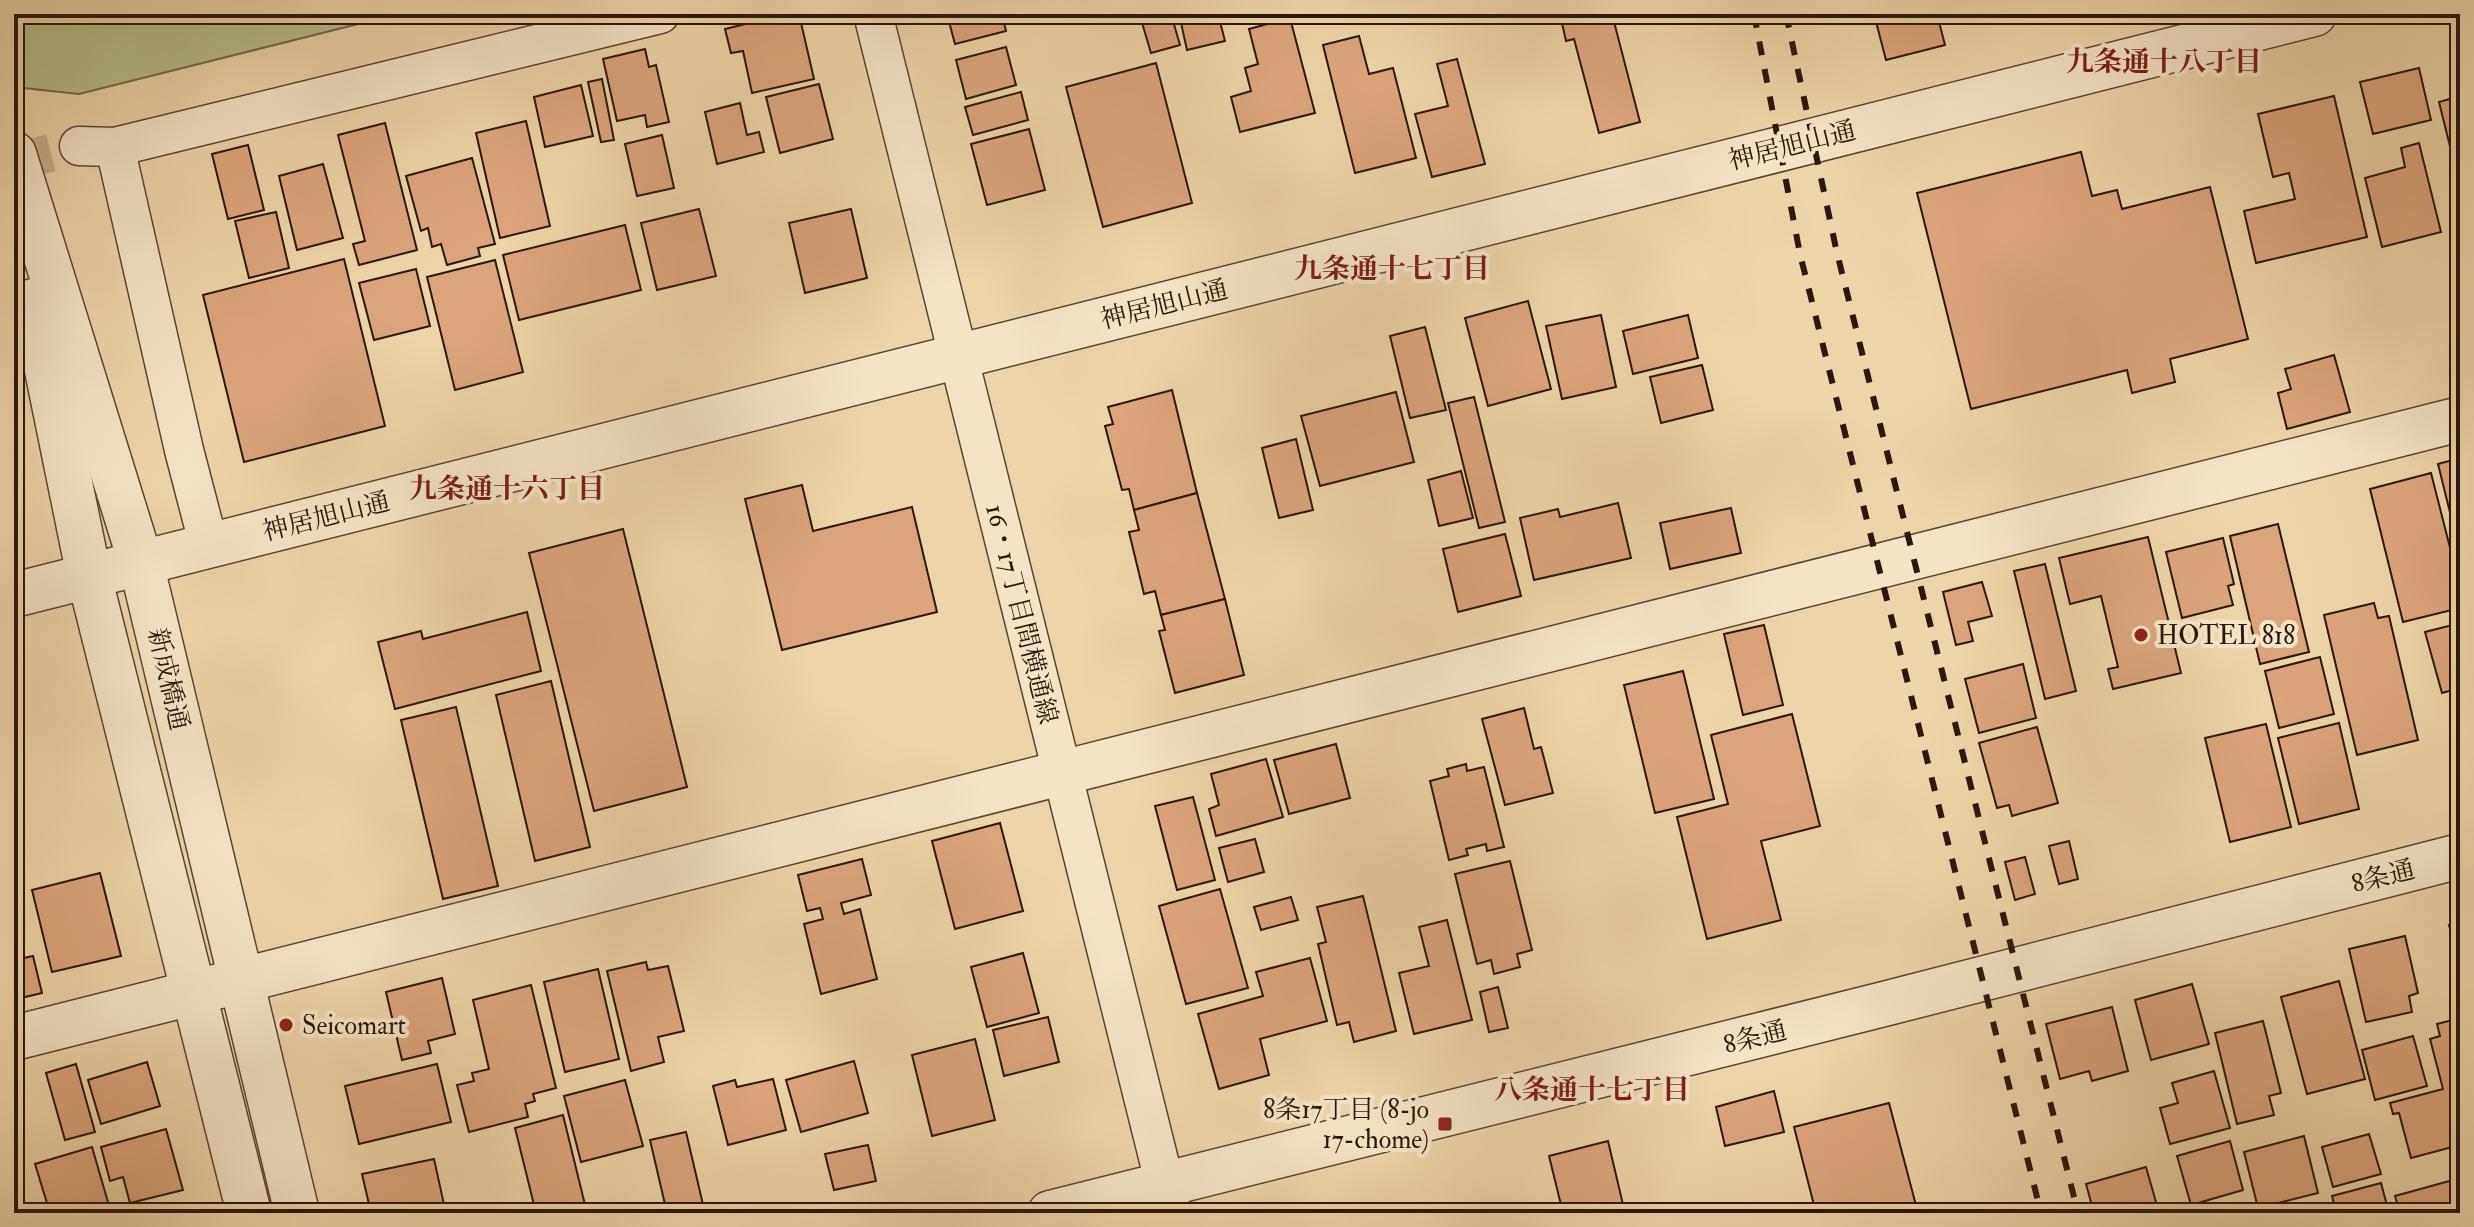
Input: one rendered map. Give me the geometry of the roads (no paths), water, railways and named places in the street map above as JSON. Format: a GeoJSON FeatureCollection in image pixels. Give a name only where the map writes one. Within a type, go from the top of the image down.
{"type":"FeatureCollection","features":[{"type":"Feature","properties":{"kind":"street"},"geometry":{"type":"LineString","coordinates":[[209,546],[97,146],[660,14]]}},
{"type":"Feature","properties":{"kind":"street","name":"16・17丁目間横通線"},"geometry":{"type":"LineString","coordinates":[[873,14],[1168,1199]]}},
{"type":"Feature","properties":{"kind":"street","name":"神居旭山通"},"geometry":{"type":"LineString","coordinates":[[14,595],[2314,14]]}},
{"type":"Feature","properties":{"kind":"street","name":"新成橋通"},"geometry":{"type":"LineString","coordinates":[[14,154],[141,563],[297,1213]]}},
{"type":"Feature","properties":{"kind":"street","name":"新成橋通"},"geometry":{"type":"LineString","coordinates":[[14,205],[89,576],[249,1213]]}},
{"type":"Feature","properties":{"kind":"street"},"geometry":{"type":"LineString","coordinates":[[14,1038],[2460,419]]}},
{"type":"Feature","properties":{"kind":"street","name":"8条通"},"geometry":{"type":"LineString","coordinates":[[1050,1213],[1168,1199],[2460,856]]}},
{"type":"Feature","properties":{"kind":"tunnel"},"geometry":{"type":"LineString","coordinates":[[14,162],[79,146]]}},
{"type":"Feature","properties":{"kind":"railway"},"geometry":{"type":"LineString","coordinates":[[1754,14],[1800,254],[2041,1213]]}},
{"type":"Feature","properties":{"kind":"railway"},"geometry":{"type":"LineString","coordinates":[[1786,14],[1837,253],[2078,1213]]}},
{"type":"Feature","properties":{"kind":"place","name":"HOTEL 818"},"geometry":{"type":"Point","coordinates":[2141,635]}},
{"type":"Feature","properties":{"kind":"place","name":"Seicomart"},"geometry":{"type":"Point","coordinates":[286,1025]}},
{"type":"Feature","properties":{"kind":"place","name":"8条17丁目 (8-jo 17-chome)"},"geometry":{"type":"Point","coordinates":[1445,1124]}},
{"type":"Feature","properties":{"kind":"district","name":"九条通十八丁目"},"geometry":{"type":"Point","coordinates":[2164,61]}},
{"type":"Feature","properties":{"kind":"district","name":"九条通十七丁目"},"geometry":{"type":"Point","coordinates":[1392,268]}},
{"type":"Feature","properties":{"kind":"district","name":"九条通十六丁目"},"geometry":{"type":"Point","coordinates":[507,488]}},
{"type":"Feature","properties":{"kind":"district","name":"八条通十七丁目"},"geometry":{"type":"Point","coordinates":[1592,1089]}}]}
